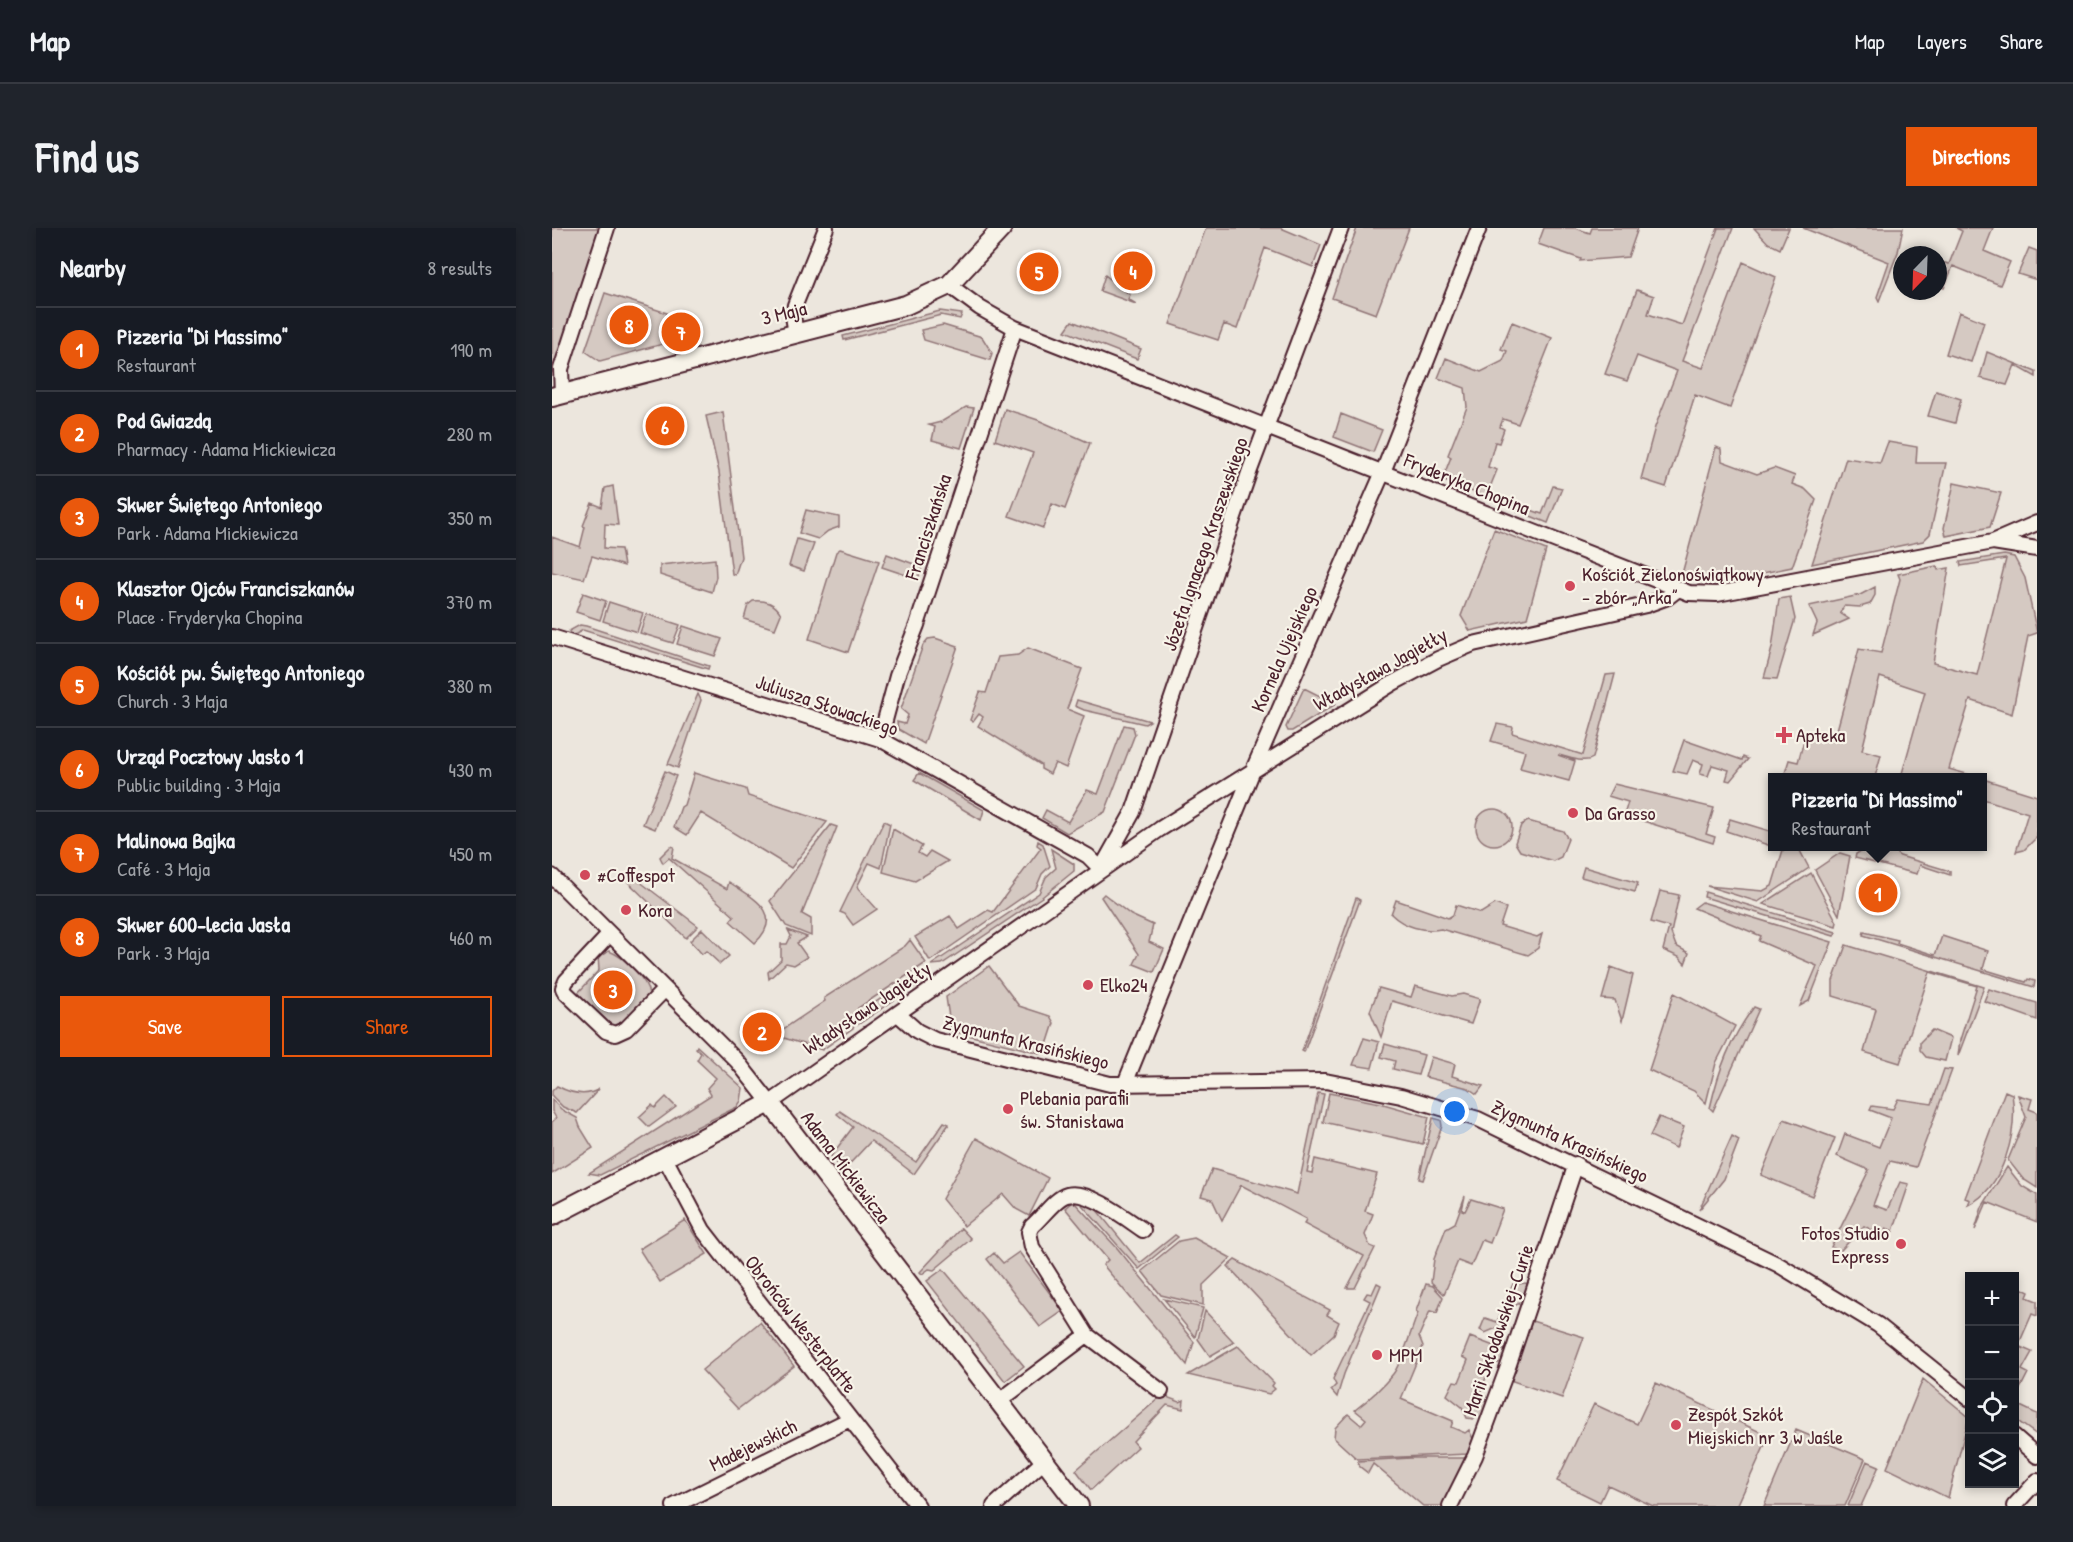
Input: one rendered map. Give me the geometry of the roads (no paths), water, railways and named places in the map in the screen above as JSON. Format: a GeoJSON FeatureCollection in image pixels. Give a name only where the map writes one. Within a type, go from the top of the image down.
{"type":"FeatureCollection","features":[{"type":"Feature","properties":{"kind":"street"},"geometry":{"type":"LineString","coordinates":[[557,395],[561,369],[607,228]]}},
{"type":"Feature","properties":{"kind":"street"},"geometry":{"type":"LineString","coordinates":[[796,334],[793,316],[796,301],[826,228]]}},
{"type":"Feature","properties":{"kind":"street","name":"3 Maja"},"geometry":{"type":"LineString","coordinates":[[557,395],[906,305],[950,285],[1002,228]]}},
{"type":"Feature","properties":{"kind":"street","name":"Józefa Ignacego Kraszewskiego"},"geometry":{"type":"LineString","coordinates":[[1101,869],[1122,835],[1136,803],[1213,575],[1341,228]]}},
{"type":"Feature","properties":{"kind":"street","name":"Kornela Ujejskiego"},"geometry":{"type":"LineString","coordinates":[[1124,1086],[1253,770],[1383,472],[1479,228]]}},
{"type":"Feature","properties":{"kind":"street","name":"Fryderyka Chopina"},"geometry":{"type":"LineString","coordinates":[[950,285],[981,308],[1015,328],[1677,590],[1709,595],[1993,542]]}},
{"type":"Feature","properties":{"kind":"street","name":"Franciszkańska"},"geometry":{"type":"LineString","coordinates":[[880,739],[897,676],[920,615],[1015,328]]}},
{"type":"Feature","properties":{"kind":"street"},"geometry":{"type":"LineString","coordinates":[[1993,542],[2037,525],[2037,544]]}},
{"type":"Feature","properties":{"kind":"street"},"geometry":{"type":"LineString","coordinates":[[1993,542],[2037,549]]}},
{"type":"Feature","properties":{"kind":"street","name":"Władysława Jagiełły"},"geometry":{"type":"LineString","coordinates":[[552,1216],[770,1103],[899,1015],[1101,869],[1253,770],[1393,683],[1462,648],[1482,641],[1646,605],[1668,597],[1677,590]]}},
{"type":"Feature","properties":{"kind":"street","name":"Juliusza Słowackiego"},"geometry":{"type":"LineString","coordinates":[[552,637],[880,739],[1088,856],[1101,869]]}},
{"type":"Feature","properties":{"kind":"street","name":"Władysława Jagiełły"},"geometry":{"type":"LineString","coordinates":[[1122,835],[1160,830]]}},
{"type":"Feature","properties":{"kind":"street","name":"Adama Mickiewicza"},"geometry":{"type":"LineString","coordinates":[[552,876],[745,1069],[1079,1506]]}},
{"type":"Feature","properties":{"kind":"street"},"geometry":{"type":"LineString","coordinates":[[609,935],[566,981],[563,986],[566,992],[606,1031],[615,1034],[626,1029],[664,990]]}},
{"type":"Feature","properties":{"kind":"street","name":"Zygmunta Krasińskiego"},"geometry":{"type":"LineString","coordinates":[[899,1015],[917,1031],[935,1040],[1088,1081],[1124,1086],[1315,1080],[1401,1096],[1478,1119],[1576,1164],[1761,1255],[1892,1335],[1965,1395]]}},
{"type":"Feature","properties":{"kind":"street","name":"Obrońców Westerplatte"},"geometry":{"type":"LineString","coordinates":[[665,1158],[703,1230],[918,1506]]}},
{"type":"Feature","properties":{"kind":"street","name":"Marii Skłodowskiej-Curie"},"geometry":{"type":"LineString","coordinates":[[1450,1506],[1475,1456],[1504,1378],[1576,1164]]}},
{"type":"Feature","properties":{"kind":"street"},"geometry":{"type":"LineString","coordinates":[[1143,1230],[1106,1205],[1077,1194],[1064,1196],[1030,1229],[1029,1237],[1032,1247],[1087,1335],[1161,1391]]}},
{"type":"Feature","properties":{"kind":"street"},"geometry":{"type":"LineString","coordinates":[[998,1402],[1087,1335]]}},
{"type":"Feature","properties":{"kind":"street","name":"Madejewskich"},"geometry":{"type":"LineString","coordinates":[[674,1506],[850,1419]]}},
{"type":"Feature","properties":{"kind":"street"},"geometry":{"type":"LineString","coordinates":[[2014,1506],[2037,1478],[2034,1468],[2037,1456],[2019,1440]]}},
{"type":"Feature","properties":{"kind":"street"},"geometry":{"type":"LineString","coordinates":[[994,1506],[1044,1461]]}},
{"type":"Feature","properties":{"kind":"place","name":"Klasztor Ojców Franciszkanów"},"geometry":{"type":"Point","coordinates":[1133,271]}},
{"type":"Feature","properties":{"kind":"place","name":"Kościół pw. Świętego Antoniego"},"geometry":{"type":"Point","coordinates":[1039,272]}},
{"type":"Feature","properties":{"kind":"place","name":"Skwer 600-lecia Jasła"},"geometry":{"type":"Point","coordinates":[629,325]}},
{"type":"Feature","properties":{"kind":"place","name":"Malinowa Bajka"},"geometry":{"type":"Point","coordinates":[681,332]}},
{"type":"Feature","properties":{"kind":"place","name":"Urząd Pocztowy Jasło 1"},"geometry":{"type":"Point","coordinates":[665,426]}},
{"type":"Feature","properties":{"kind":"place","name":"Kościół Zielonoświątkowy - zbór „Arka”"},"geometry":{"type":"Point","coordinates":[1570,586]}},
{"type":"Feature","properties":{"kind":"place","name":"Apteka"},"geometry":{"type":"Point","coordinates":[1784,735]}},
{"type":"Feature","properties":{"kind":"place","name":"Da Grasso"},"geometry":{"type":"Point","coordinates":[1573,813]}},
{"type":"Feature","properties":{"kind":"place","name":"#Coffespot"},"geometry":{"type":"Point","coordinates":[585,875]}},
{"type":"Feature","properties":{"kind":"place","name":"Pizzeria \"Di Massimo\""},"geometry":{"type":"Point","coordinates":[1878,893]}},
{"type":"Feature","properties":{"kind":"place","name":"Kora"},"geometry":{"type":"Point","coordinates":[626,910]}},
{"type":"Feature","properties":{"kind":"place","name":"Elko24"},"geometry":{"type":"Point","coordinates":[1088,985]}},
{"type":"Feature","properties":{"kind":"place","name":"Skwer Świętego Antoniego"},"geometry":{"type":"Point","coordinates":[613,990]}},
{"type":"Feature","properties":{"kind":"place","name":"Pod Gwiazdą"},"geometry":{"type":"Point","coordinates":[762,1032]}},
{"type":"Feature","properties":{"kind":"place","name":"Plebania parafii św. Stanisława"},"geometry":{"type":"Point","coordinates":[1008,1109]}},
{"type":"Feature","properties":{"kind":"place","name":"Fotos Studio Express"},"geometry":{"type":"Point","coordinates":[1901,1244]}},
{"type":"Feature","properties":{"kind":"place","name":"MPM"},"geometry":{"type":"Point","coordinates":[1377,1355]}},
{"type":"Feature","properties":{"kind":"place","name":"Zespół Szkół Miejskich nr 3 w Jaśle"},"geometry":{"type":"Point","coordinates":[1676,1425]}}]}
